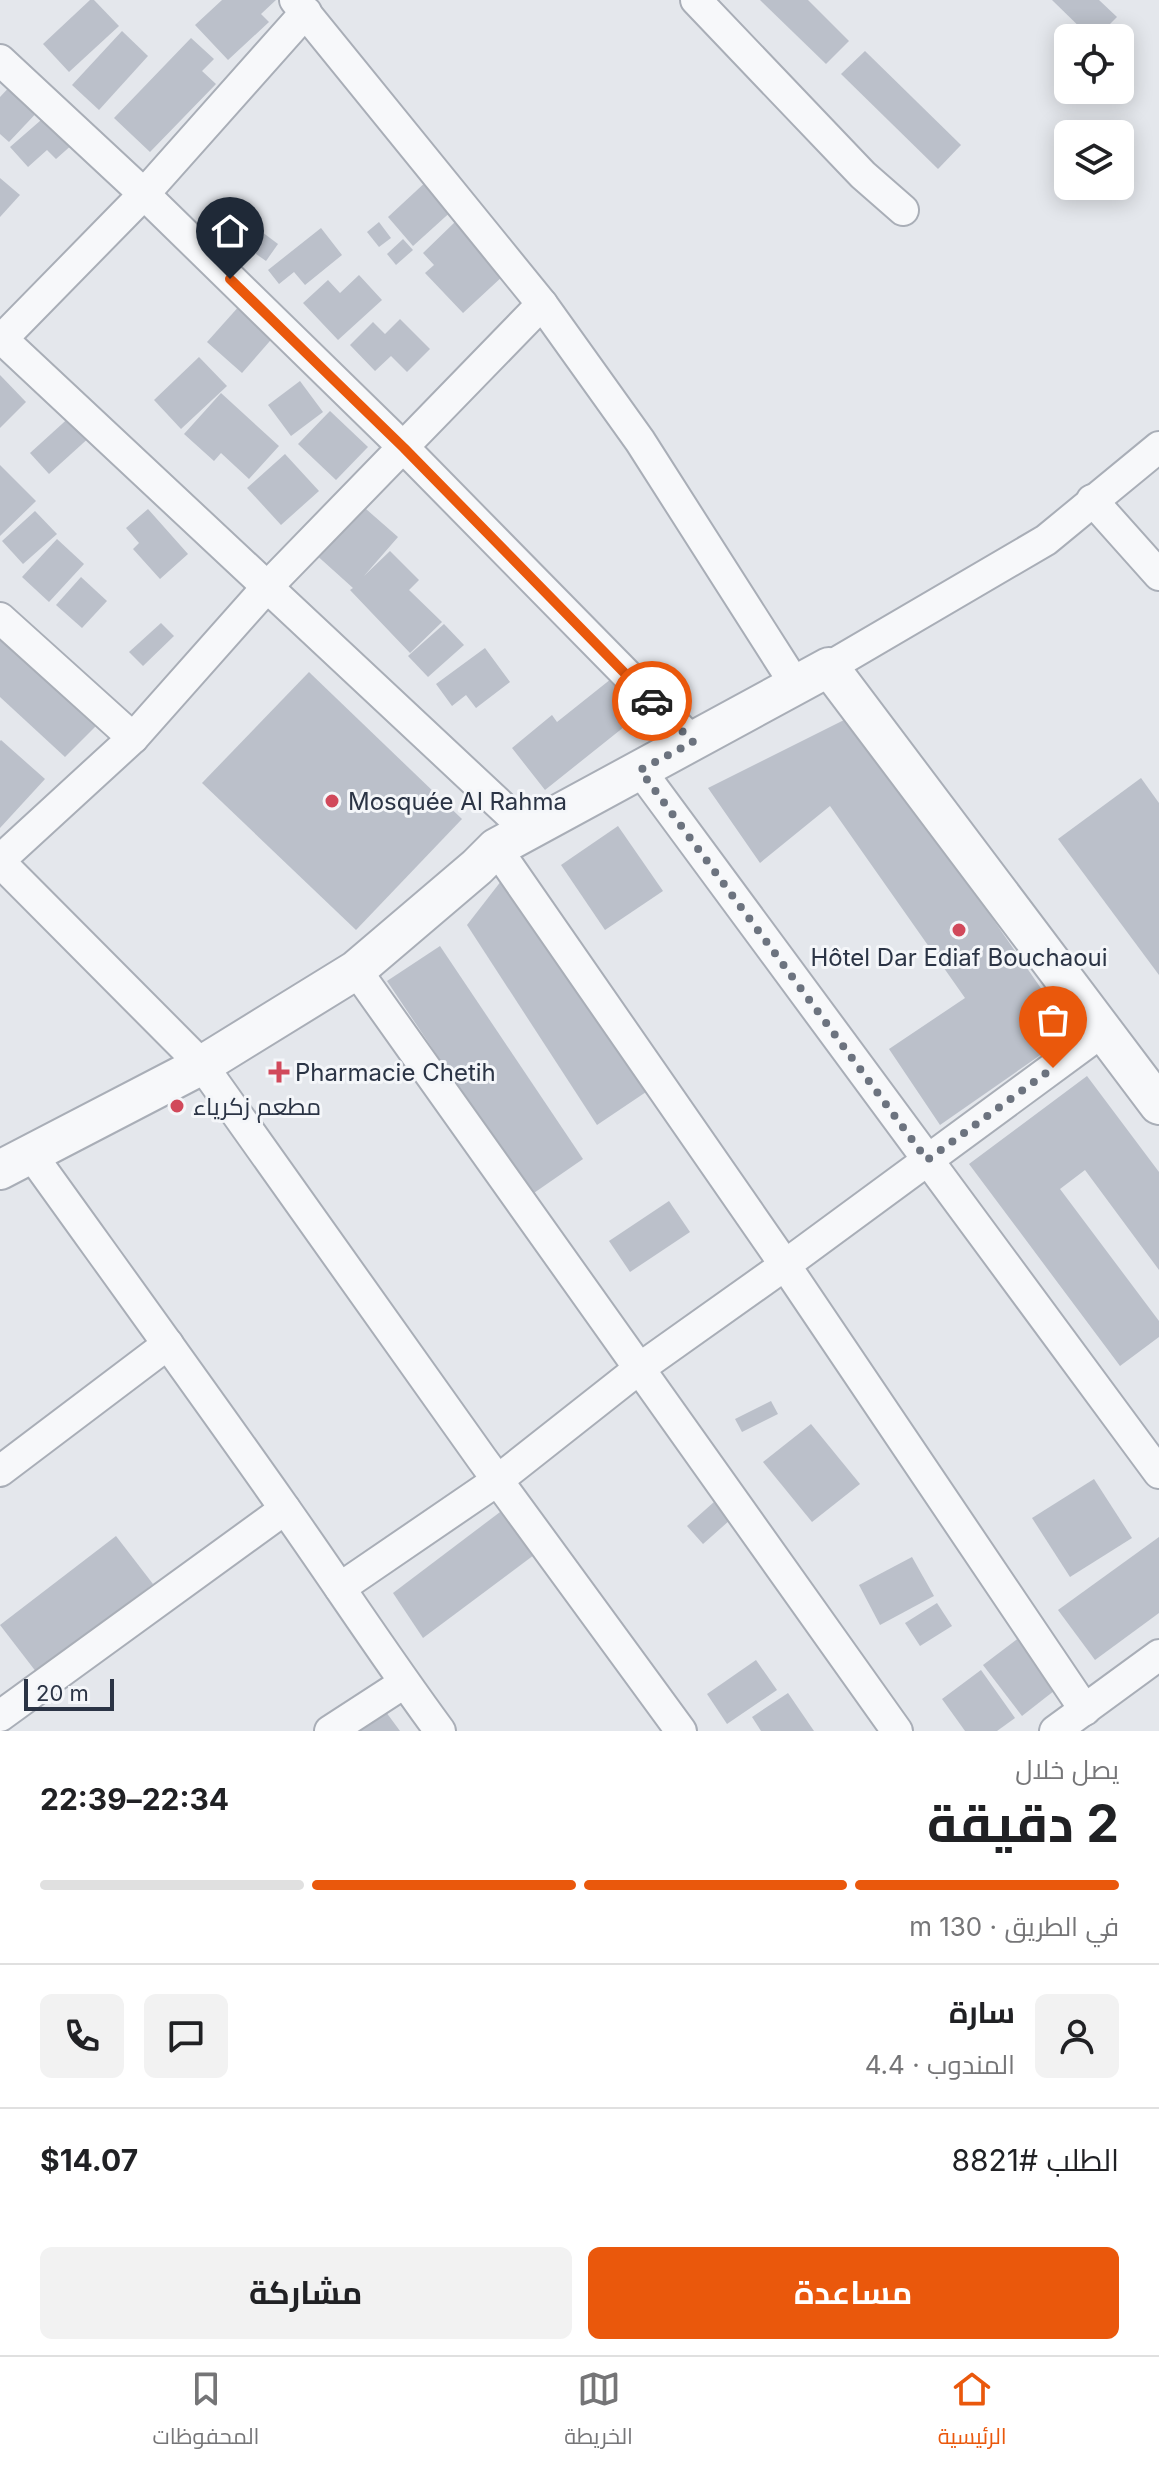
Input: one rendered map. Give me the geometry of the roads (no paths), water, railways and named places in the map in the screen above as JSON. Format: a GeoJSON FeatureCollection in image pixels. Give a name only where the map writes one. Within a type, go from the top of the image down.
{"type":"FeatureCollection","features":[{"type":"Feature","properties":{"kind":"street"},"geometry":{"type":"LineString","coordinates":[[696,0],[863,175],[903,210]]}},
{"type":"Feature","properties":{"kind":"street"},"geometry":{"type":"LineString","coordinates":[[795,684],[640,441],[542,304],[300,6],[144,194],[1,339],[268,586],[512,839],[785,1265],[1085,1710]]}},
{"type":"Feature","properties":{"kind":"street"},"geometry":{"type":"LineString","coordinates":[[0,60],[144,194],[404,448],[693,742]]}},
{"type":"Feature","properties":{"kind":"street"},"geometry":{"type":"LineString","coordinates":[[542,304],[268,586],[133,738],[0,861],[202,1065],[681,1731]]}},
{"type":"Feature","properties":{"kind":"street"},"geometry":{"type":"LineString","coordinates":[[440,1731],[168,1344],[15,1162],[202,1065],[356,970],[512,839],[829,667],[1046,540],[1159,447]]}},
{"type":"Feature","properties":{"kind":"street"},"geometry":{"type":"LineString","coordinates":[[1092,500],[1159,575]]}},
{"type":"Feature","properties":{"kind":"street"},"geometry":{"type":"LineString","coordinates":[[0,618],[133,738]]}},
{"type":"Feature","properties":{"kind":"street"},"geometry":{"type":"LineString","coordinates":[[829,667],[1159,1105]]}},
{"type":"Feature","properties":{"kind":"street"},"geometry":{"type":"LineString","coordinates":[[640,770],[1159,1473]]}},
{"type":"Feature","properties":{"kind":"street"},"geometry":{"type":"LineString","coordinates":[[356,970],[897,1731]]}},
{"type":"Feature","properties":{"kind":"street"},"geometry":{"type":"LineString","coordinates":[[340,1588],[498,1480],[640,1368],[1103,1031]]}},
{"type":"Feature","properties":{"kind":"street"},"geometry":{"type":"LineString","coordinates":[[0,1471],[168,1344]]}},
{"type":"Feature","properties":{"kind":"street"},"geometry":{"type":"LineString","coordinates":[[0,1716],[285,1509]]}},
{"type":"Feature","properties":{"kind":"street"},"geometry":{"type":"LineString","coordinates":[[1055,1731],[1159,1655]]}},
{"type":"Feature","properties":{"kind":"street"},"geometry":{"type":"LineString","coordinates":[[330,1731],[404,1683]]}},
{"type":"Feature","properties":{"kind":"place","name":"Mosquée Al Rahma"},"geometry":{"type":"Point","coordinates":[332,801]}},
{"type":"Feature","properties":{"kind":"place","name":"Hôtel Dar Ediaf Bouchaoui"},"geometry":{"type":"Point","coordinates":[959,930]}},
{"type":"Feature","properties":{"kind":"place","name":"Pharmacie Chetih"},"geometry":{"type":"Point","coordinates":[279,1072]}},
{"type":"Feature","properties":{"kind":"place","name":"مطعم زكرياء"},"geometry":{"type":"Point","coordinates":[177,1106]}}]}
